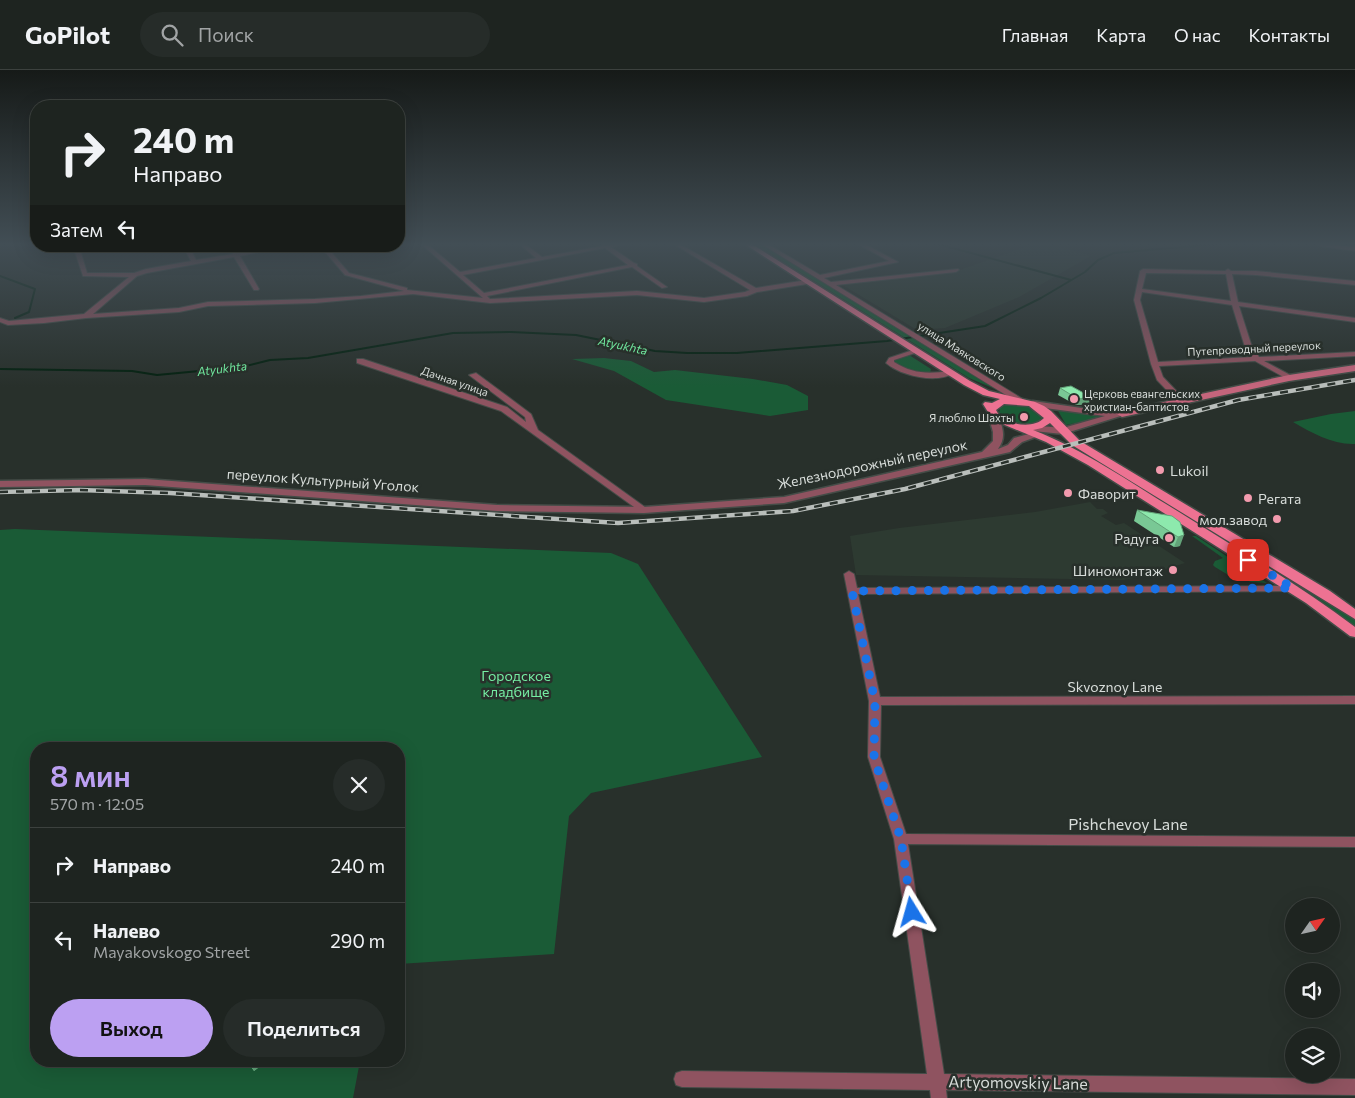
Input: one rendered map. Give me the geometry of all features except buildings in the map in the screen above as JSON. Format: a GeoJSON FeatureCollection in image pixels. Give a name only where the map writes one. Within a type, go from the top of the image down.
{"type":"FeatureCollection","features":[{"type":"Feature","properties":{"kind":"main road","name":"улица Маяковского"},"geometry":{"type":"LineString","coordinates":[[820,291],[967,383],[997,397],[1022,401]]}},
{"type":"Feature","properties":{"kind":"main road"},"geometry":{"type":"LineString","coordinates":[[1122,414],[1289,378],[1355,368]]}},
{"type":"Feature","properties":{"kind":"main road","name":"улица Маяковского"},"geometry":{"type":"LineString","coordinates":[[967,383],[992,411],[1007,423]]}},
{"type":"Feature","properties":{"kind":"main road"},"geometry":{"type":"LineString","coordinates":[[992,411],[1002,402],[1022,401],[1033,404],[1048,413],[1063,432],[1076,443],[1318,589],[1355,615]]}},
{"type":"Feature","properties":{"kind":"main road"},"geometry":{"type":"LineString","coordinates":[[1007,423],[1018,426],[1040,425],[1047,422],[1049,418],[1048,413]]}},
{"type":"Feature","properties":{"kind":"main road"},"geometry":{"type":"LineString","coordinates":[[1007,423],[1064,446],[1293,588],[1355,633]]}},
{"type":"Feature","properties":{"kind":"street"},"geometry":{"type":"LineString","coordinates":[[86,316],[116,291]]}},
{"type":"Feature","properties":{"kind":"street"},"geometry":{"type":"LineString","coordinates":[[409,291],[490,302],[637,293],[704,300],[747,294],[753,291]]}},
{"type":"Feature","properties":{"kind":"street"},"geometry":{"type":"LineString","coordinates":[[477,291],[490,302]]}},
{"type":"Feature","properties":{"kind":"street"},"geometry":{"type":"LineString","coordinates":[[482,295],[502,291]]}},
{"type":"Feature","properties":{"kind":"street","name":"улица Маяковского"},"geometry":{"type":"LineString","coordinates":[[841,291],[1022,401]]}},
{"type":"Feature","properties":{"kind":"street"},"geometry":{"type":"LineString","coordinates":[[1139,291],[1137,300],[1160,378],[1182,401]]}},
{"type":"Feature","properties":{"kind":"street"},"geometry":{"type":"LineString","coordinates":[[1146,291],[1355,320]]}},
{"type":"Feature","properties":{"kind":"street"},"geometry":{"type":"LineString","coordinates":[[1232,291],[1250,351],[1258,360],[1289,378]]}},
{"type":"Feature","properties":{"kind":"street"},"geometry":{"type":"LineString","coordinates":[[0,320],[8,323],[179,310],[208,304],[315,301],[413,292]]}},
{"type":"Feature","properties":{"kind":"street"},"geometry":{"type":"LineString","coordinates":[[914,350],[891,359],[890,364],[906,374],[923,376],[950,372]]}},
{"type":"Feature","properties":{"kind":"street","name":"Путепроводный переулок"},"geometry":{"type":"LineString","coordinates":[[1155,364],[1355,354]]}},
{"type":"Feature","properties":{"kind":"street","name":"Дачная улица"},"geometry":{"type":"LineString","coordinates":[[360,361],[504,409],[644,510]]}},
{"type":"Feature","properties":{"kind":"street","name":"Дачная улица"},"geometry":{"type":"LineString","coordinates":[[473,375],[528,416],[536,433]]}},
{"type":"Feature","properties":{"kind":"street"},"geometry":{"type":"LineString","coordinates":[[1033,404],[1122,414]]}},
{"type":"Feature","properties":{"kind":"street"},"geometry":{"type":"LineString","coordinates":[[986,454],[999,443],[1000,436],[992,411]]}},
{"type":"Feature","properties":{"kind":"street"},"geometry":{"type":"LineString","coordinates":[[1018,426],[1048,432],[1063,432],[1122,414]]}},
{"type":"Feature","properties":{"kind":"street","name":"Железнодорожный переулок"},"geometry":{"type":"LineString","coordinates":[[644,510],[701,508],[791,499],[856,482],[1006,450],[1012,447],[1018,440],[1036,435]]}},
{"type":"Feature","properties":{"kind":"street","name":"переулок Культурный Уголок"},"geometry":{"type":"LineString","coordinates":[[0,484],[146,482],[497,508],[644,510]]}},
{"type":"Feature","properties":{"kind":"street"},"geometry":{"type":"LineString","coordinates":[[849,574],[875,702],[874,758],[901,839],[939,1098]]}},
{"type":"Feature","properties":{"kind":"street"},"geometry":{"type":"LineString","coordinates":[[852,591],[1293,588]]}},
{"type":"Feature","properties":{"kind":"street","name":"Skvoznoy Lane"},"geometry":{"type":"LineString","coordinates":[[875,702],[1355,700]]}},
{"type":"Feature","properties":{"kind":"street","name":"Pishchevoy Lane"},"geometry":{"type":"LineString","coordinates":[[901,839],[1355,842]]}},
{"type":"Feature","properties":{"kind":"street","name":"Artyomovskiy Lane"},"geometry":{"type":"LineString","coordinates":[[682,1079],[1355,1087]]}},
{"type":"Feature","properties":{"kind":"shaded area"},"geometry":{"type":"Polygon","coordinates":[[[853,291],[1030,291],[945,328],[917,330],[853,291]]]}},
{"type":"Feature","properties":{"kind":"shaded area"},"geometry":{"type":"Polygon","coordinates":[[[1090,502],[1097,509],[1103,509],[1108,513],[1101,516],[1116,525],[1124,523],[1185,563],[1140,577],[1123,580],[856,575],[850,536],[899,528],[1035,512],[1090,502]]]}},
{"type":"Feature","properties":{"kind":"green space"},"geometry":{"type":"Polygon","coordinates":[[[830,291],[838,291],[1000,391],[969,378],[830,291]]]}},
{"type":"Feature","properties":{"kind":"green space"},"geometry":{"type":"Polygon","coordinates":[[[909,355],[931,369],[930,373],[921,374],[894,364],[893,359],[909,355]]]}},
{"type":"Feature","properties":{"kind":"green space"},"geometry":{"type":"Polygon","coordinates":[[[604,358],[631,361],[654,372],[675,370],[787,385],[808,396],[808,410],[770,416],[666,400],[614,371],[572,359],[604,358]]]}},
{"type":"Feature","properties":{"kind":"green space"},"geometry":{"type":"Polygon","coordinates":[[[1008,404],[1028,405],[1043,417],[1039,421],[1028,424],[1009,420],[999,414],[1000,407],[1008,404]]]}},
{"type":"Feature","properties":{"kind":"green space"},"geometry":{"type":"Polygon","coordinates":[[[1057,409],[1106,417],[1066,425],[1057,409]]]}},
{"type":"Feature","properties":{"kind":"green space"},"geometry":{"type":"Polygon","coordinates":[[[1355,411],[1355,444],[1339,443],[1315,434],[1293,422],[1331,414],[1355,411]]]}},
{"type":"Feature","properties":{"kind":"green space"},"geometry":{"type":"Polygon","coordinates":[[[1084,451],[1317,595],[1355,620],[1355,626],[1310,595],[1080,453],[1084,451]]]}},
{"type":"Feature","properties":{"kind":"green space","name":"Городское кладбище"},"geometry":{"type":"Polygon","coordinates":[[[15,529],[611,553],[638,564],[762,757],[591,793],[569,816],[554,954],[405,964],[405,742],[30,742],[30,1067],[359,1067],[353,1098],[0,1098],[0,530],[15,529]]]}},
{"type":"Feature","properties":{"kind":"green space"},"geometry":{"type":"Polygon","coordinates":[[[1192,536],[1196,536],[1267,583],[1251,582],[1233,575],[1230,576],[1215,567],[1213,565],[1215,561],[1223,558],[1192,536]]]}},
{"type":"Feature","properties":{"kind":"waterway"},"geometry":{"type":"LineString","coordinates":[[15,318],[29,312],[34,291]]}},
{"type":"Feature","properties":{"kind":"waterway","name":"Atyukhta"},"geometry":{"type":"LineString","coordinates":[[0,369],[132,371],[157,375],[242,367],[270,360],[308,358],[453,333],[511,332],[576,335],[655,351],[737,353],[887,341],[985,326],[1053,291]]}},
{"type":"Feature","properties":{"kind":"railway"},"geometry":{"type":"LineString","coordinates":[[0,492],[80,490],[170,493],[618,523],[793,511],[905,489],[1238,400],[1355,380]]}},
{"type":"Feature","properties":{"kind":"place","name":"Церковь евангельских христиан-баптистов"},"geometry":{"type":"Point","coordinates":[1074,399]}},
{"type":"Feature","properties":{"kind":"place","name":"Я люблю Шахты"},"geometry":{"type":"Point","coordinates":[1024,417]}},
{"type":"Feature","properties":{"kind":"place","name":"Lukoil"},"geometry":{"type":"Point","coordinates":[1160,470]}},
{"type":"Feature","properties":{"kind":"place","name":"Фаворит"},"geometry":{"type":"Point","coordinates":[1068,493]}},
{"type":"Feature","properties":{"kind":"place","name":"Регата"},"geometry":{"type":"Point","coordinates":[1248,498]}},
{"type":"Feature","properties":{"kind":"place","name":"мол.завод"},"geometry":{"type":"Point","coordinates":[1277,519]}},
{"type":"Feature","properties":{"kind":"place","name":"Радуга"},"geometry":{"type":"Point","coordinates":[1169,538]}},
{"type":"Feature","properties":{"kind":"place","name":"Шиномонтаж"},"geometry":{"type":"Point","coordinates":[1173,570]}},
{"type":"Feature","properties":{"kind":"route"},"geometry":{"type":"LineString","coordinates":[[912,912],[901,839],[874,758],[875,702],[852,591],[1293,588],[1248,560]]}}]}
